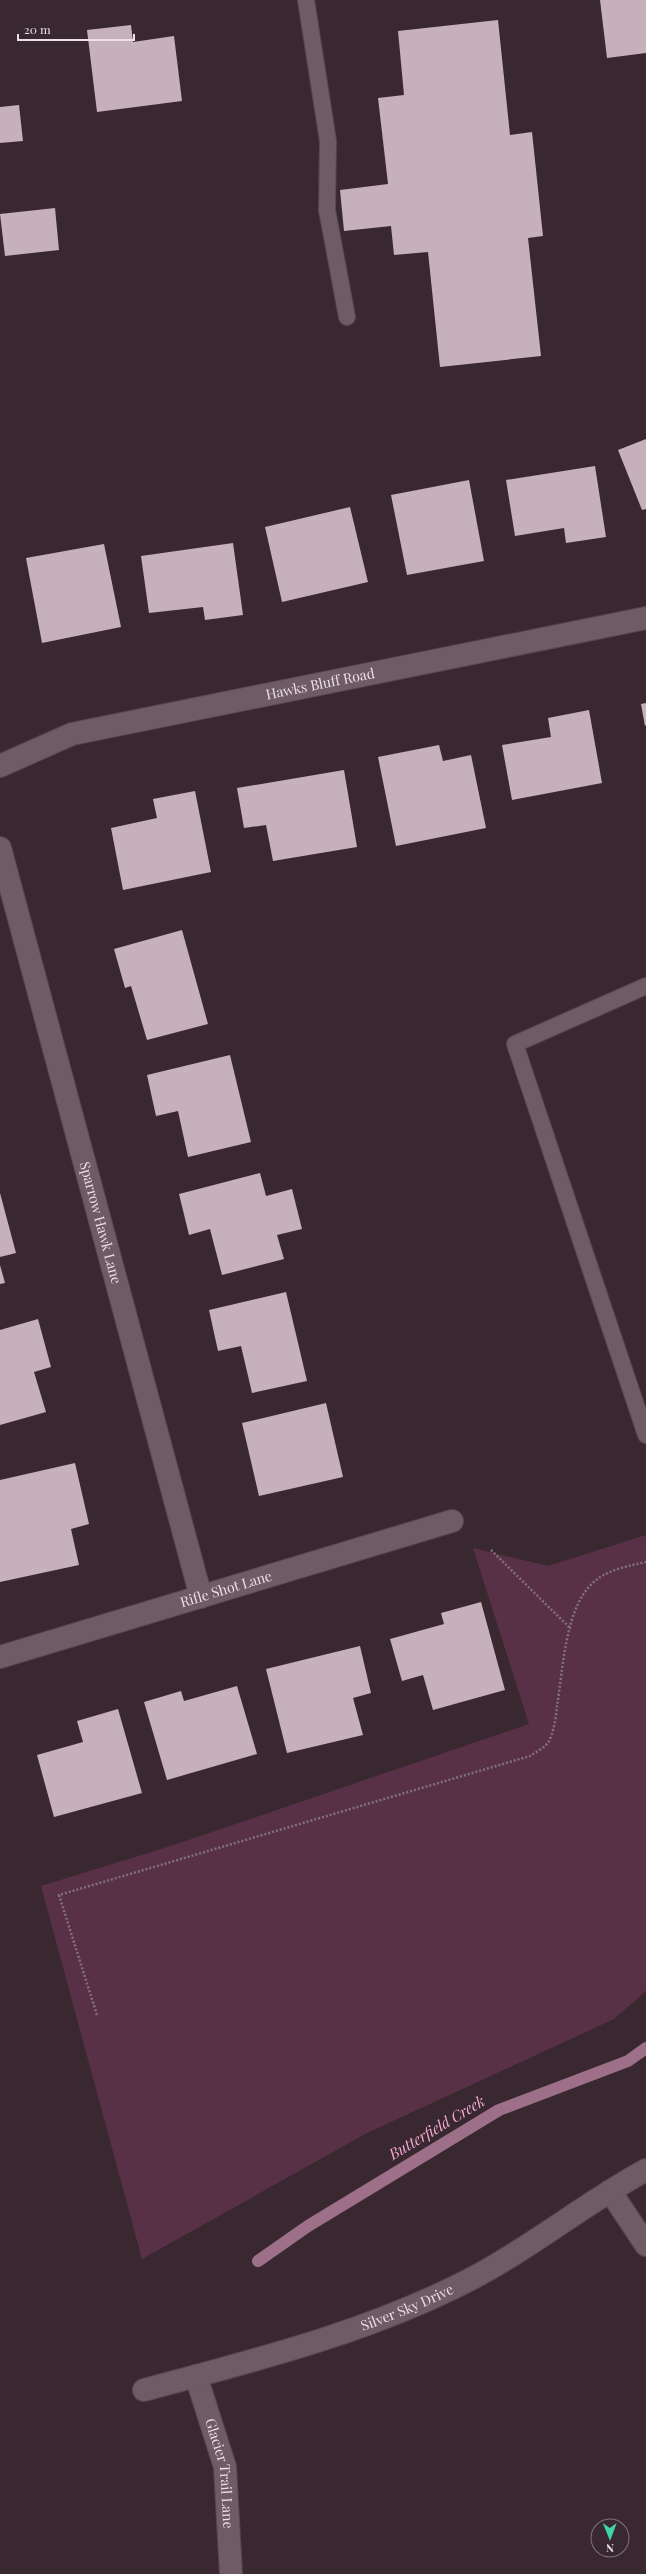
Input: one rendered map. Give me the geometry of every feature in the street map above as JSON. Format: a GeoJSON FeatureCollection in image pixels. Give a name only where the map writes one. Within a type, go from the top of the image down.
{"type":"FeatureCollection","features":[{"type":"Feature","properties":{"kind":"street","name":"Hawks Bluff Road"},"geometry":{"type":"LineString","coordinates":[[0,766],[72,734],[646,618]]}},
{"type":"Feature","properties":{"kind":"street","name":"Sparrow Hawk Lane"},"geometry":{"type":"LineString","coordinates":[[0,848],[202,1597]]}},
{"type":"Feature","properties":{"kind":"street","name":"Rifle Shot Lane"},"geometry":{"type":"LineString","coordinates":[[0,1657],[452,1521]]}},
{"type":"Feature","properties":{"kind":"street","name":"Silver Sky Drive"},"geometry":{"type":"LineString","coordinates":[[144,2390],[308,2346],[367,2325],[424,2301],[513,2255],[646,2170]]}},
{"type":"Feature","properties":{"kind":"street"},"geometry":{"type":"LineString","coordinates":[[610,2192],[646,2245]]}},
{"type":"Feature","properties":{"kind":"street","name":"Glacier Trail Lane"},"geometry":{"type":"LineString","coordinates":[[196,2376],[224,2467],[231,2574]]}},
{"type":"Feature","properties":{"kind":"lane"},"geometry":{"type":"LineString","coordinates":[[306,0],[328,141],[327,210],[347,316]]}},
{"type":"Feature","properties":{"kind":"lane"},"geometry":{"type":"LineString","coordinates":[[646,986],[515,1044],[646,1435]]}},
{"type":"Feature","properties":{"kind":"path"},"geometry":{"type":"LineString","coordinates":[[491,1550],[571,1629]]}},
{"type":"Feature","properties":{"kind":"path"},"geometry":{"type":"LineString","coordinates":[[96,2016],[59,1895],[530,1756],[548,1742],[553,1730],[575,1610],[581,1597],[596,1580],[618,1568],[646,1562]]}},
{"type":"Feature","properties":{"kind":"shaded area"},"geometry":{"type":"Polygon","coordinates":[[[646,1535],[646,1991],[614,2019],[367,2133],[142,2259],[41,1886],[177,1844],[529,1724],[473,1548],[548,1566],[646,1535]]]}},
{"type":"Feature","properties":{"kind":"building"},"geometry":{"type":"Polygon","coordinates":[[[600,0],[646,0],[646,53],[607,58],[600,0]]]}},
{"type":"Feature","properties":{"kind":"building"},"geometry":{"type":"Polygon","coordinates":[[[498,20],[510,135],[532,132],[543,236],[528,238],[541,356],[440,367],[428,252],[394,255],[391,226],[344,231],[340,190],[388,184],[378,98],[404,95],[398,31],[498,20]]]}},
{"type":"Feature","properties":{"kind":"building"},"geometry":{"type":"Polygon","coordinates":[[[131,25],[133,42],[174,36],[182,101],[97,112],[87,30],[131,25]]]}},
{"type":"Feature","properties":{"kind":"building"},"geometry":{"type":"Polygon","coordinates":[[[19,105],[23,141],[0,143],[0,107],[19,105]]]}},
{"type":"Feature","properties":{"kind":"building"},"geometry":{"type":"Polygon","coordinates":[[[55,208],[59,250],[5,256],[0,214],[55,208]]]}},
{"type":"Feature","properties":{"kind":"building"},"geometry":{"type":"Polygon","coordinates":[[[646,439],[646,509],[642,510],[618,450],[646,439]]]}},
{"type":"Feature","properties":{"kind":"building"},"geometry":{"type":"Polygon","coordinates":[[[595,466],[606,537],[566,543],[564,528],[515,536],[506,480],[595,466]]]}},
{"type":"Feature","properties":{"kind":"building"},"geometry":{"type":"Polygon","coordinates":[[[469,480],[484,561],[407,575],[391,495],[469,480]]]}},
{"type":"Feature","properties":{"kind":"building"},"geometry":{"type":"Polygon","coordinates":[[[350,507],[368,582],[282,602],[265,527],[350,507]]]}},
{"type":"Feature","properties":{"kind":"building"},"geometry":{"type":"Polygon","coordinates":[[[233,543],[243,615],[205,620],[203,607],[149,613],[141,556],[233,543]]]}},
{"type":"Feature","properties":{"kind":"building"},"geometry":{"type":"Polygon","coordinates":[[[104,544],[121,627],[42,643],[26,558],[104,544]]]}},
{"type":"Feature","properties":{"kind":"building"},"geometry":{"type":"Polygon","coordinates":[[[646,703],[646,725],[645,726],[641,704],[646,703]]]}},
{"type":"Feature","properties":{"kind":"building"},"geometry":{"type":"Polygon","coordinates":[[[589,710],[602,783],[512,800],[502,745],[551,737],[548,718],[589,710]]]}},
{"type":"Feature","properties":{"kind":"building"},"geometry":{"type":"Polygon","coordinates":[[[439,745],[443,761],[471,755],[486,828],[396,846],[378,757],[439,745]]]}},
{"type":"Feature","properties":{"kind":"building"},"geometry":{"type":"Polygon","coordinates":[[[344,770],[357,847],[273,861],[266,825],[244,828],[237,788],[344,770]]]}},
{"type":"Feature","properties":{"kind":"building"},"geometry":{"type":"Polygon","coordinates":[[[195,791],[211,872],[123,890],[111,828],[157,818],[153,799],[195,791]]]}},
{"type":"Feature","properties":{"kind":"building"},"geometry":{"type":"Polygon","coordinates":[[[182,930],[208,1024],[147,1040],[131,986],[125,988],[114,949],[182,930]]]}},
{"type":"Feature","properties":{"kind":"building"},"geometry":{"type":"Polygon","coordinates":[[[230,1055],[251,1142],[188,1157],[178,1111],[156,1116],[147,1075],[230,1055]]]}},
{"type":"Feature","properties":{"kind":"building"},"geometry":{"type":"Polygon","coordinates":[[[260,1173],[266,1196],[292,1189],[302,1229],[277,1235],[284,1259],[222,1275],[210,1229],[189,1235],[179,1194],[260,1173]]]}},
{"type":"Feature","properties":{"kind":"building"},"geometry":{"type":"Polygon","coordinates":[[[0,1193],[16,1253],[0,1257],[0,1193]]]}},
{"type":"Feature","properties":{"kind":"building"},"geometry":{"type":"Polygon","coordinates":[[[0,1265],[5,1283],[0,1284],[0,1265]]]}},
{"type":"Feature","properties":{"kind":"building"},"geometry":{"type":"Polygon","coordinates":[[[286,1292],[307,1381],[252,1393],[241,1346],[218,1351],[209,1310],[286,1292]]]}},
{"type":"Feature","properties":{"kind":"building"},"geometry":{"type":"Polygon","coordinates":[[[38,1319],[51,1367],[34,1372],[46,1412],[0,1425],[0,1330],[38,1319]]]}},
{"type":"Feature","properties":{"kind":"building"},"geometry":{"type":"Polygon","coordinates":[[[326,1403],[343,1477],[259,1496],[242,1423],[326,1403]]]}},
{"type":"Feature","properties":{"kind":"building"},"geometry":{"type":"Polygon","coordinates":[[[75,1463],[89,1524],[71,1529],[79,1565],[0,1582],[0,1480],[75,1463]]]}},
{"type":"Feature","properties":{"kind":"building"},"geometry":{"type":"Polygon","coordinates":[[[481,1602],[505,1690],[433,1710],[423,1675],[402,1681],[390,1639],[444,1624],[441,1613],[481,1602]]]}},
{"type":"Feature","properties":{"kind":"building"},"geometry":{"type":"Polygon","coordinates":[[[360,1646],[371,1693],[353,1698],[363,1735],[287,1753],[266,1669],[360,1646]]]}},
{"type":"Feature","properties":{"kind":"building"},"geometry":{"type":"Polygon","coordinates":[[[237,1686],[257,1754],[167,1780],[144,1702],[181,1691],[184,1701],[237,1686]]]}},
{"type":"Feature","properties":{"kind":"building"},"geometry":{"type":"Polygon","coordinates":[[[118,1709],[142,1793],[54,1817],[37,1755],[83,1742],[77,1721],[118,1709]]]}},
{"type":"Feature","properties":{"kind":"waterway","name":"Butterfield Creek"},"geometry":{"type":"LineString","coordinates":[[258,2261],[308,2226],[499,2110],[628,2061],[646,2048]]}}]}
